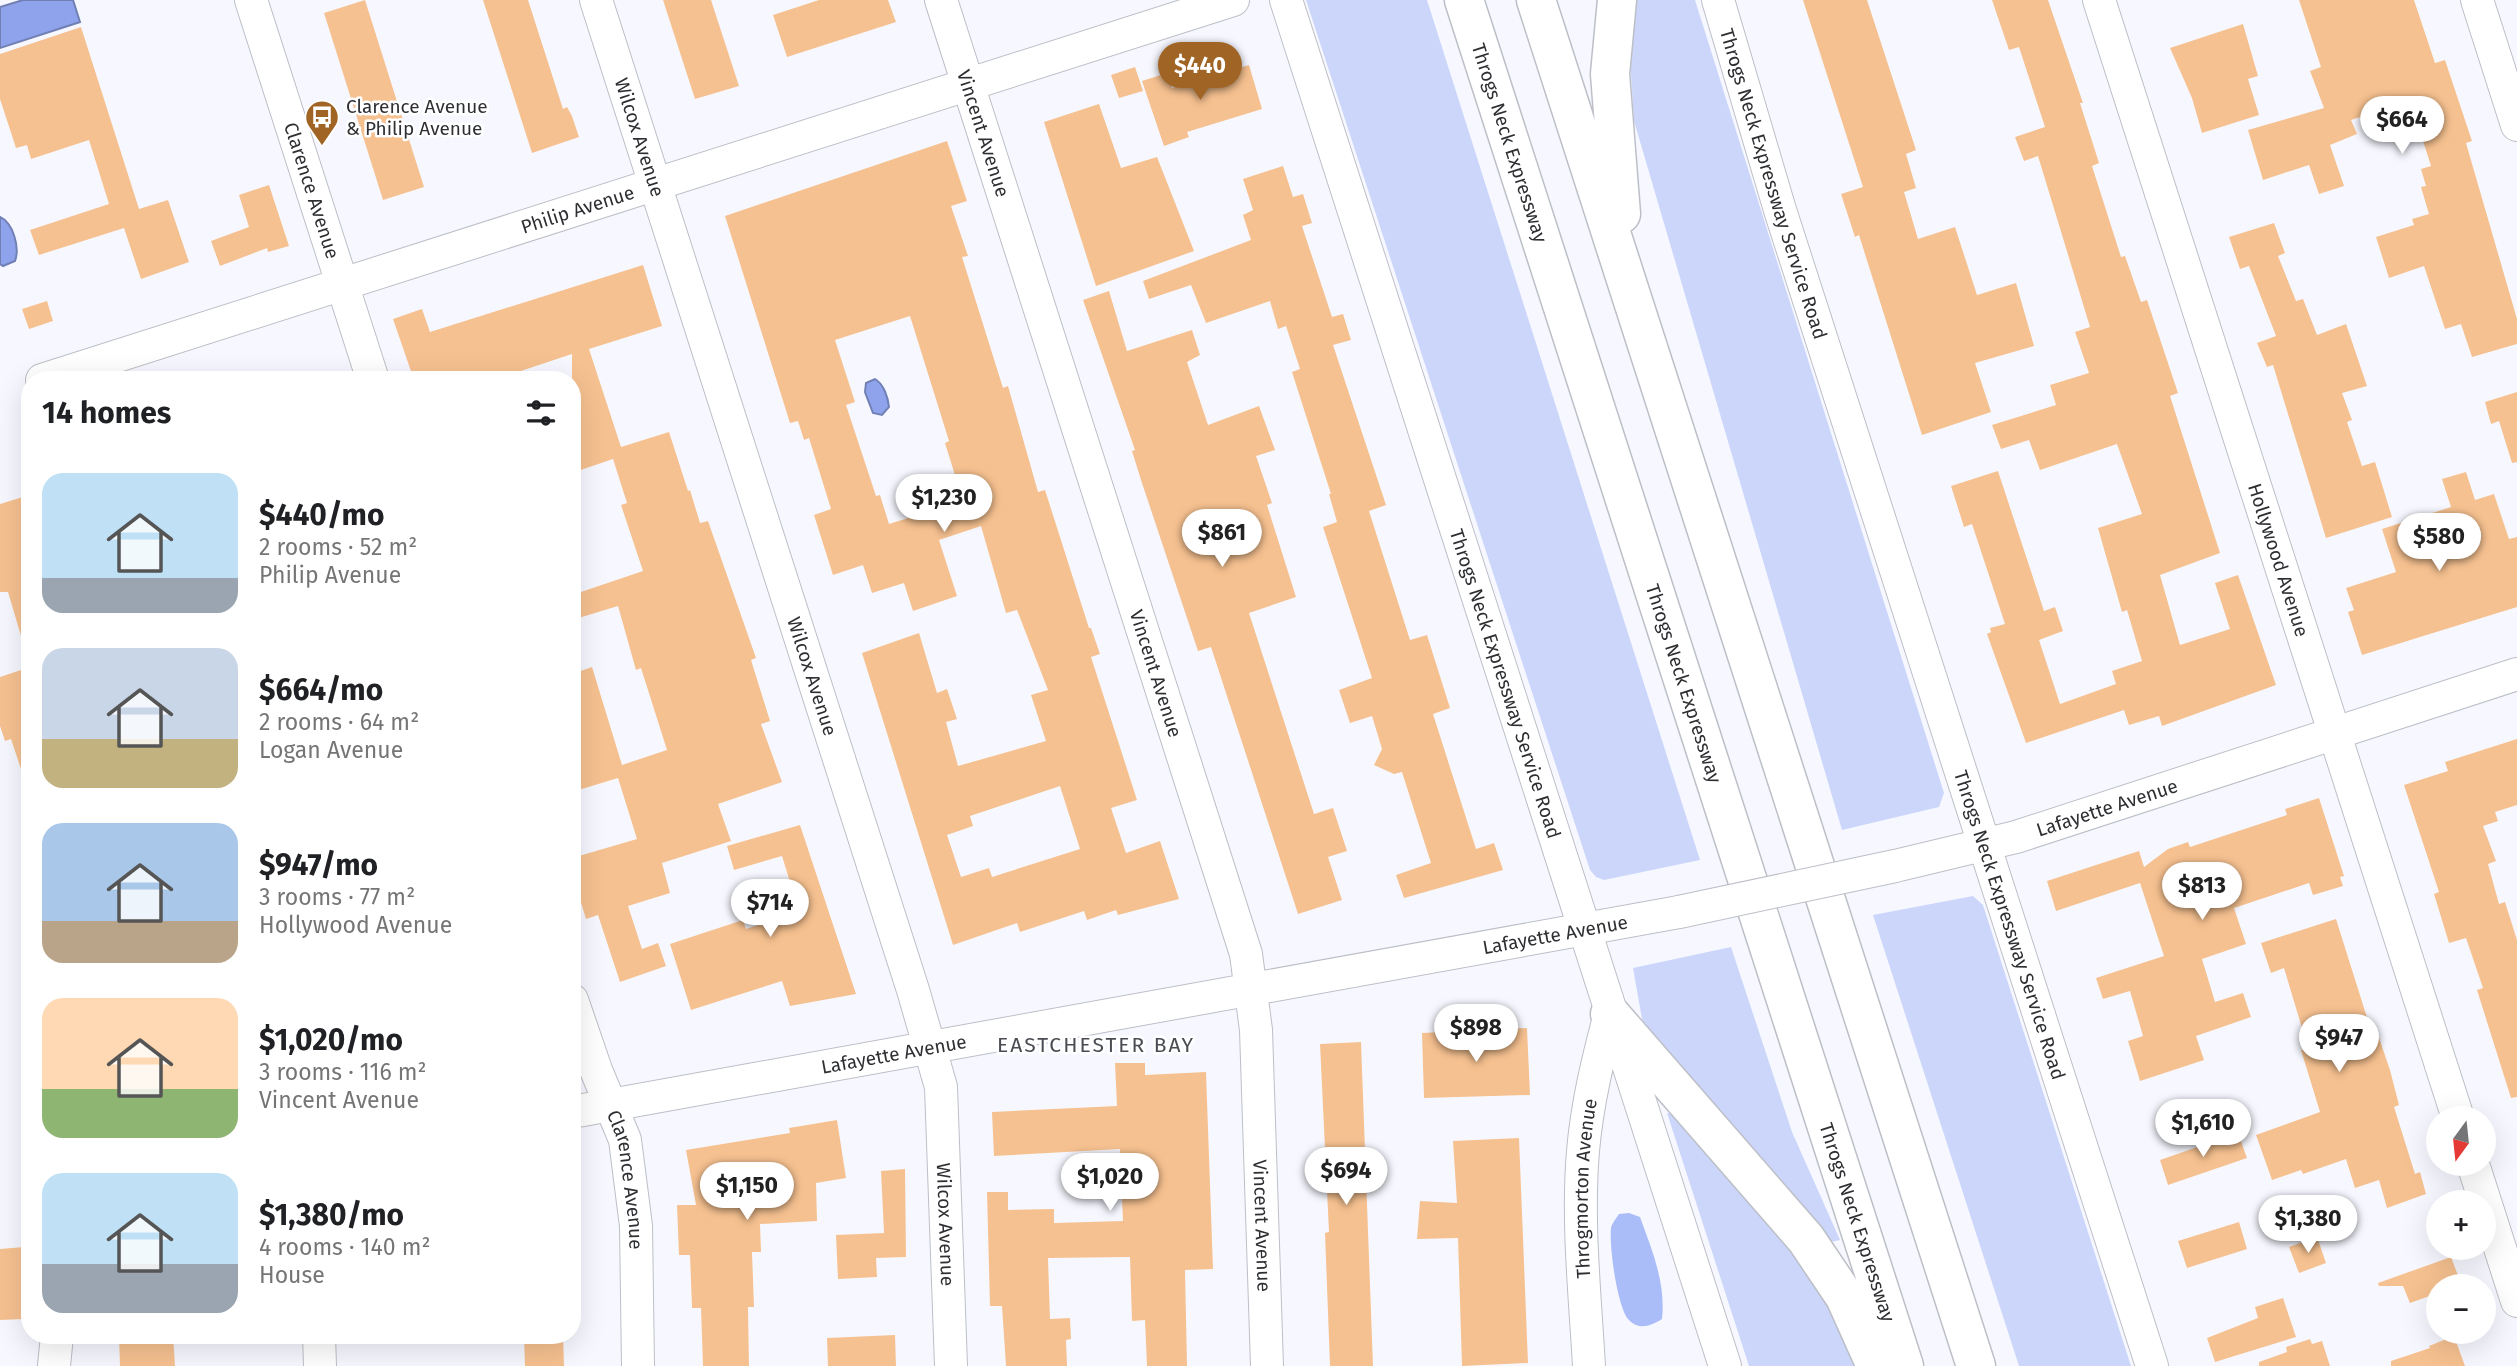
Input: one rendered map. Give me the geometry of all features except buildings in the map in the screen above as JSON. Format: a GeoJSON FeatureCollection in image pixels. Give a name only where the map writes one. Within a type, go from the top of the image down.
{"type":"FeatureCollection","features":[{"type":"Feature","properties":{"kind":"highway","name":"Throgs Neck Expressway"},"geometry":{"type":"LineString","coordinates":[[1464,0],[1904,1366]]}},
{"type":"Feature","properties":{"kind":"highway"},"geometry":{"type":"LineString","coordinates":[[1536,0],[1976,1366]]}},
{"type":"Feature","properties":{"kind":"highway"},"geometry":{"type":"LineString","coordinates":[[1617,0],[1610,74],[1627,282]]}},
{"type":"Feature","properties":{"kind":"highway"},"geometry":{"type":"LineString","coordinates":[[1610,1014],[1812,1248],[1845,1297],[1876,1366]]}},
{"type":"Feature","properties":{"kind":"street","name":"Clarence Avenue"},"geometry":{"type":"LineString","coordinates":[[251,0],[370,371]]}},
{"type":"Feature","properties":{"kind":"street","name":"Wilcox Avenue"},"geometry":{"type":"LineString","coordinates":[[596,0],[941,1087],[951,1366]]}},
{"type":"Feature","properties":{"kind":"street","name":"Vincent Avenue"},"geometry":{"type":"LineString","coordinates":[[941,0],[1246,954],[1256,1030],[1267,1366]]}},
{"type":"Feature","properties":{"kind":"street","name":"Philip Avenue"},"geometry":{"type":"LineString","coordinates":[[70,371],[1233,0]]}},
{"type":"Feature","properties":{"kind":"street","name":"Throgs Neck Expressway Service Road"},"geometry":{"type":"LineString","coordinates":[[1286,0],[1725,1366]]}},
{"type":"Feature","properties":{"kind":"street","name":"Throgs Neck Expressway Service Road"},"geometry":{"type":"LineString","coordinates":[[1718,0],[1780,210],[2152,1366]]}},
{"type":"Feature","properties":{"kind":"street","name":"Hollywood Avenue"},"geometry":{"type":"LineString","coordinates":[[2099,0],[2454,1106]]}},
{"type":"Feature","properties":{"kind":"street"},"geometry":{"type":"LineString","coordinates":[[2477,0],[2517,125]]}},
{"type":"Feature","properties":{"kind":"street","name":"Lafayette Avenue"},"geometry":{"type":"LineString","coordinates":[[581,1110],[1583,931],[1985,846],[2517,674]]}},
{"type":"Feature","properties":{"kind":"street","name":"Throgmorton Avenue"},"geometry":{"type":"LineString","coordinates":[[1589,1366],[1581,1203],[1583,1153],[1589,1098],[1610,1014]]}},
{"type":"Feature","properties":{"kind":"street","name":"Clarence Avenue"},"geometry":{"type":"LineString","coordinates":[[581,1025],[625,1140],[634,1214],[638,1366]]}},
{"type":"Feature","properties":{"kind":"street"},"geometry":{"type":"LineString","coordinates":[[2477,1176],[2517,1301]]}},
{"type":"Feature","properties":{"kind":"street"},"geometry":{"type":"LineString","coordinates":[[54,1366],[56,1344]]}},
{"type":"Feature","properties":{"kind":"street"},"geometry":{"type":"LineString","coordinates":[[319,1344],[320,1366]]}},
{"type":"Feature","properties":{"kind":"shaded area"},"geometry":{"type":"Polygon","coordinates":[[[23,0],[73,0],[80,22],[0,48],[0,7],[23,0]]]}},
{"type":"Feature","properties":{"kind":"shaded area"},"geometry":{"type":"Polygon","coordinates":[[[1306,0],[1427,0],[1700,860],[1604,880],[1596,877],[1590,870],[1306,0]]]}},
{"type":"Feature","properties":{"kind":"shaded area"},"geometry":{"type":"Polygon","coordinates":[[[1633,0],[1695,0],[1944,793],[1939,807],[1842,830],[1634,121],[1628,29],[1633,0]]]}},
{"type":"Feature","properties":{"kind":"shaded area"},"geometry":{"type":"Polygon","coordinates":[[[0,217],[9,224],[17,249],[15,261],[3,266],[0,264],[0,217]]]}},
{"type":"Feature","properties":{"kind":"shaded area"},"geometry":{"type":"Polygon","coordinates":[[[875,379],[887,396],[889,407],[882,415],[873,413],[865,392],[866,383],[875,379]]]}},
{"type":"Feature","properties":{"kind":"shaded area"},"geometry":{"type":"Polygon","coordinates":[[[1973,896],[1983,905],[2131,1366],[2019,1366],[1873,915],[1973,896]]]}},
{"type":"Feature","properties":{"kind":"shaded area"},"geometry":{"type":"Polygon","coordinates":[[[1731,947],[1792,1132],[1840,1240],[1826,1243],[1658,1043],[1642,1019],[1633,968],[1731,947]]]}},
{"type":"Feature","properties":{"kind":"shaded area"},"geometry":{"type":"Polygon","coordinates":[[[1667,1113],[1676,1115],[1835,1302],[1855,1366],[1749,1366],[1667,1113]]]}},
{"type":"Feature","properties":{"kind":"shaded area"},"geometry":{"type":"Polygon","coordinates":[[[1629,1213],[1640,1217],[1657,1267],[1662,1293],[1662,1319],[1645,1326],[1632,1323],[1624,1312],[1613,1261],[1612,1226],[1619,1214],[1629,1213]]]}},
{"type":"Feature","properties":{"kind":"place","name":"Clarence Avenue & Philip Avenue"},"geometry":{"type":"Point","coordinates":[322,147]}},
{"type":"Feature","properties":{"kind":"district","name":"EASTCHESTER BAY"},"geometry":{"type":"Point","coordinates":[1096,1045]}}]}
